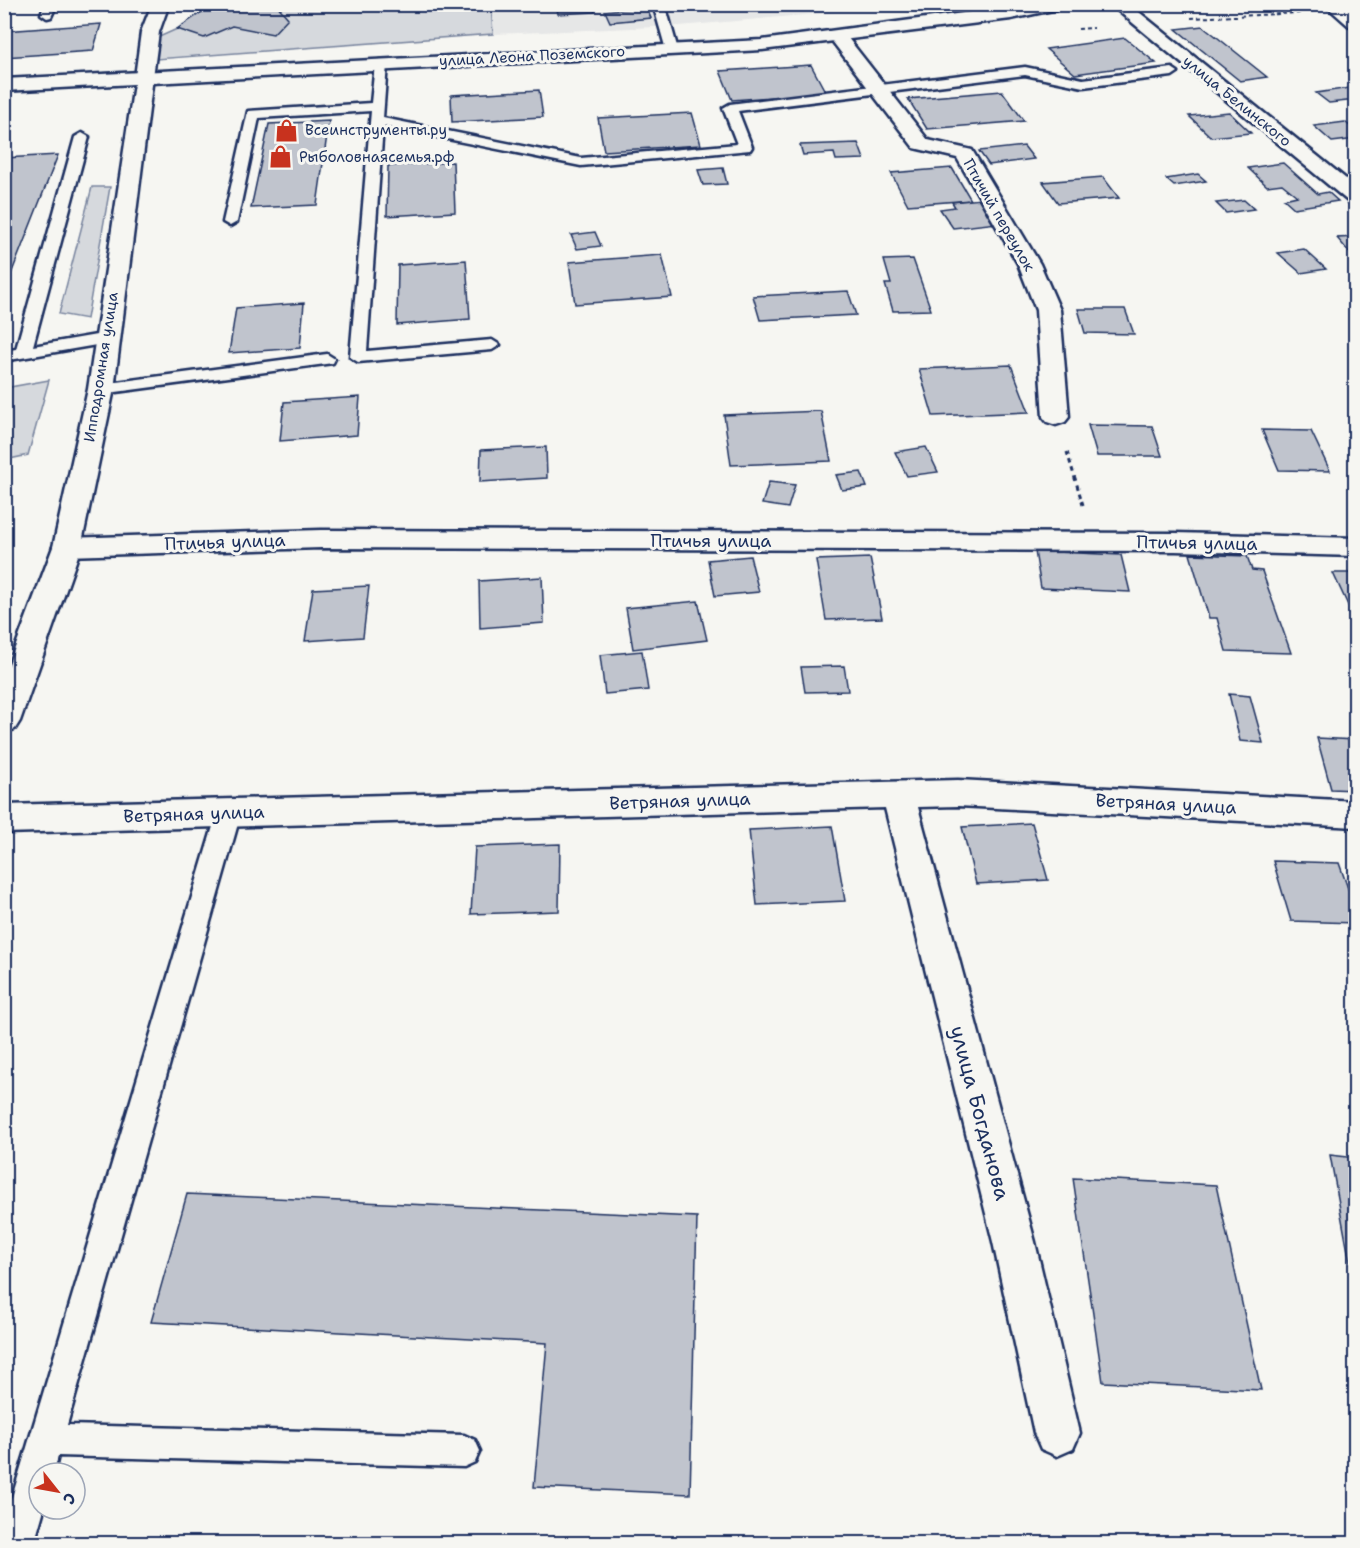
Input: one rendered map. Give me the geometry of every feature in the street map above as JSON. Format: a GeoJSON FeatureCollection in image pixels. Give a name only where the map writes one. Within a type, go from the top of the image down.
{"type":"FeatureCollection","features":[{"type":"Feature","properties":{"kind":"street","name":"Ипподромная улица"},"geometry":{"type":"LineString","coordinates":[[4,721],[67,547],[101,389],[150,32],[161,4]]}},
{"type":"Feature","properties":{"kind":"street","name":"улица Леона Поземского"},"geometry":{"type":"LineString","coordinates":[[4,85],[762,45],[1011,14],[1056,4]]}},
{"type":"Feature","properties":{"kind":"street","name":"улица Белинского"},"geometry":{"type":"LineString","coordinates":[[1119,4],[1356,198]]}},
{"type":"Feature","properties":{"kind":"street"},"geometry":{"type":"LineString","coordinates":[[1332,4],[1356,23]]}},
{"type":"Feature","properties":{"kind":"street","name":"Птичий переулок"},"geometry":{"type":"LineString","coordinates":[[838,37],[921,144],[965,154],[1029,264],[1048,310],[1056,417]]}},
{"type":"Feature","properties":{"kind":"street","name":"Птичья улица"},"geometry":{"type":"LineString","coordinates":[[67,547],[321,539],[1094,542],[1356,548]]}},
{"type":"Feature","properties":{"kind":"street","name":"Ветряная улица"},"geometry":{"type":"LineString","coordinates":[[4,819],[958,793],[1356,814]]}},
{"type":"Feature","properties":{"kind":"street","name":"улица Богданова"},"geometry":{"type":"LineString","coordinates":[[898,795],[1014,1242],[1057,1433]]}},
{"type":"Feature","properties":{"kind":"lane"},"geometry":{"type":"LineString","coordinates":[[659,4],[672,50]]}},
{"type":"Feature","properties":{"kind":"lane"},"geometry":{"type":"LineString","coordinates":[[381,64],[358,357],[492,345]]}},
{"type":"Feature","properties":{"kind":"lane"},"geometry":{"type":"LineString","coordinates":[[230,222],[253,114],[377,114],[581,162],[745,147],[730,108],[1025,71],[1083,83],[1172,72]]}},
{"type":"Feature","properties":{"kind":"lane"},"geometry":{"type":"LineString","coordinates":[[22,352],[82,137]]}},
{"type":"Feature","properties":{"kind":"lane"},"geometry":{"type":"LineString","coordinates":[[4,356],[108,338]]}},
{"type":"Feature","properties":{"kind":"lane"},"geometry":{"type":"LineString","coordinates":[[101,389],[327,359]]}},
{"type":"Feature","properties":{"kind":"lane"},"geometry":{"type":"LineString","coordinates":[[4,1541],[18,1541],[229,813]]}},
{"type":"Feature","properties":{"kind":"lane"},"geometry":{"type":"LineString","coordinates":[[47,1440],[464,1451]]}},
{"type":"Feature","properties":{"kind":"path"},"geometry":{"type":"LineString","coordinates":[[1056,417],[1094,542]]}},
{"type":"Feature","properties":{"kind":"shaded area"},"geometry":{"type":"Polygon","coordinates":[[[200,5],[491,5],[493,34],[156,59],[157,38],[177,29],[205,10],[200,5]]]}},
{"type":"Feature","properties":{"kind":"shaded area"},"geometry":{"type":"Polygon","coordinates":[[[491,5],[918,5],[679,26],[493,34],[491,5]]]}},
{"type":"Feature","properties":{"kind":"shaded area"},"geometry":{"type":"Polygon","coordinates":[[[92,187],[110,187],[87,319],[59,314],[92,187]]]}},
{"type":"Feature","properties":{"kind":"shaded area"},"geometry":{"type":"Polygon","coordinates":[[[49,380],[28,455],[5,460],[5,388],[49,380]]]}},
{"type":"Feature","properties":{"kind":"building"},"geometry":{"type":"Polygon","coordinates":[[[230,4],[276,4],[288,18],[273,34],[232,26],[204,38],[177,29],[205,10],[212,8],[220,10],[230,4]]]}},
{"type":"Feature","properties":{"kind":"building"},"geometry":{"type":"Polygon","coordinates":[[[556,4],[593,4],[595,12],[558,14],[556,4]]]}},
{"type":"Feature","properties":{"kind":"building"},"geometry":{"type":"Polygon","coordinates":[[[646,7],[651,18],[610,22],[605,11],[646,7]]]}},
{"type":"Feature","properties":{"kind":"building"},"geometry":{"type":"Polygon","coordinates":[[[101,24],[93,51],[4,57],[4,31],[101,24]]]}},
{"type":"Feature","properties":{"kind":"building"},"geometry":{"type":"Polygon","coordinates":[[[1203,26],[1267,77],[1240,81],[1176,29],[1203,26]]]}},
{"type":"Feature","properties":{"kind":"building"},"geometry":{"type":"Polygon","coordinates":[[[1125,38],[1156,63],[1075,74],[1046,49],[1125,38]]]}},
{"type":"Feature","properties":{"kind":"building"},"geometry":{"type":"Polygon","coordinates":[[[811,65],[826,93],[732,100],[720,71],[811,65]]]}},
{"type":"Feature","properties":{"kind":"building"},"geometry":{"type":"Polygon","coordinates":[[[1356,87],[1356,100],[1329,103],[1316,93],[1356,87]]]}},
{"type":"Feature","properties":{"kind":"building"},"geometry":{"type":"Polygon","coordinates":[[[539,90],[543,117],[452,122],[451,95],[539,90]]]}},
{"type":"Feature","properties":{"kind":"building"},"geometry":{"type":"Polygon","coordinates":[[[1002,91],[1024,121],[927,129],[908,99],[1002,91]]]}},
{"type":"Feature","properties":{"kind":"building"},"geometry":{"type":"Polygon","coordinates":[[[1229,112],[1251,133],[1211,137],[1189,116],[1229,112]]]}},
{"type":"Feature","properties":{"kind":"building"},"geometry":{"type":"Polygon","coordinates":[[[692,113],[701,145],[604,151],[598,118],[692,113]]]}},
{"type":"Feature","properties":{"kind":"building"},"geometry":{"type":"Polygon","coordinates":[[[329,121],[317,205],[251,208],[269,124],[329,121]]]}},
{"type":"Feature","properties":{"kind":"building"},"geometry":{"type":"Polygon","coordinates":[[[1345,122],[1356,131],[1356,139],[1332,142],[1314,126],[1345,122]]]}},
{"type":"Feature","properties":{"kind":"building"},"geometry":{"type":"Polygon","coordinates":[[[858,143],[864,159],[836,160],[834,153],[803,155],[800,145],[858,143]]]}},
{"type":"Feature","properties":{"kind":"building"},"geometry":{"type":"Polygon","coordinates":[[[1024,146],[1034,159],[989,165],[979,151],[1024,146]]]}},
{"type":"Feature","properties":{"kind":"building"},"geometry":{"type":"Polygon","coordinates":[[[58,155],[4,292],[4,158],[58,155]]]}},
{"type":"Feature","properties":{"kind":"building"},"geometry":{"type":"Polygon","coordinates":[[[453,162],[455,212],[387,216],[388,166],[453,162]]]}},
{"type":"Feature","properties":{"kind":"building"},"geometry":{"type":"Polygon","coordinates":[[[1283,163],[1318,194],[1328,192],[1338,201],[1294,208],[1284,199],[1297,196],[1282,184],[1267,186],[1248,168],[1283,163]]]}},
{"type":"Feature","properties":{"kind":"building"},"geometry":{"type":"Polygon","coordinates":[[[723,168],[727,184],[703,185],[698,170],[723,168]]]}},
{"type":"Feature","properties":{"kind":"building"},"geometry":{"type":"Polygon","coordinates":[[[952,168],[971,200],[908,205],[891,173],[952,168]]]}},
{"type":"Feature","properties":{"kind":"building"},"geometry":{"type":"Polygon","coordinates":[[[1198,174],[1206,181],[1174,186],[1166,179],[1198,174]]]}},
{"type":"Feature","properties":{"kind":"building"},"geometry":{"type":"Polygon","coordinates":[[[1103,177],[1119,198],[1058,203],[1043,182],[1103,177]]]}},
{"type":"Feature","properties":{"kind":"building"},"geometry":{"type":"Polygon","coordinates":[[[981,199],[998,223],[953,228],[940,209],[955,207],[952,202],[981,199]]]}},
{"type":"Feature","properties":{"kind":"building"},"geometry":{"type":"Polygon","coordinates":[[[1244,200],[1254,209],[1226,213],[1216,203],[1244,200]]]}},
{"type":"Feature","properties":{"kind":"building"},"geometry":{"type":"Polygon","coordinates":[[[595,232],[601,246],[577,249],[571,235],[595,232]]]}},
{"type":"Feature","properties":{"kind":"building"},"geometry":{"type":"Polygon","coordinates":[[[1356,237],[1356,260],[1337,238],[1356,237]]]}},
{"type":"Feature","properties":{"kind":"building"},"geometry":{"type":"Polygon","coordinates":[[[1304,249],[1326,269],[1301,273],[1278,253],[1304,249]]]}},
{"type":"Feature","properties":{"kind":"building"},"geometry":{"type":"Polygon","coordinates":[[[662,255],[672,297],[575,304],[569,262],[662,255]]]}},
{"type":"Feature","properties":{"kind":"building"},"geometry":{"type":"Polygon","coordinates":[[[913,259],[931,310],[893,311],[885,284],[891,284],[884,260],[913,259]]]}},
{"type":"Feature","properties":{"kind":"building"},"geometry":{"type":"Polygon","coordinates":[[[466,260],[470,319],[397,325],[398,265],[466,260]]]}},
{"type":"Feature","properties":{"kind":"building"},"geometry":{"type":"Polygon","coordinates":[[[848,291],[856,315],[760,320],[753,296],[848,291]]]}},
{"type":"Feature","properties":{"kind":"building"},"geometry":{"type":"Polygon","coordinates":[[[304,303],[300,348],[229,353],[236,308],[304,303]]]}},
{"type":"Feature","properties":{"kind":"building"},"geometry":{"type":"Polygon","coordinates":[[[1078,309],[1125,309],[1134,334],[1085,333],[1078,309]]]}},
{"type":"Feature","properties":{"kind":"building"},"geometry":{"type":"Polygon","coordinates":[[[1011,365],[1029,412],[933,416],[919,369],[1011,365]]]}},
{"type":"Feature","properties":{"kind":"building"},"geometry":{"type":"Polygon","coordinates":[[[360,397],[357,435],[280,441],[284,402],[360,397]]]}},
{"type":"Feature","properties":{"kind":"building"},"geometry":{"type":"Polygon","coordinates":[[[821,411],[831,461],[731,465],[724,415],[821,411]]]}},
{"type":"Feature","properties":{"kind":"building"},"geometry":{"type":"Polygon","coordinates":[[[1088,425],[1152,426],[1162,456],[1097,456],[1088,425]]]}},
{"type":"Feature","properties":{"kind":"building"},"geometry":{"type":"Polygon","coordinates":[[[1262,430],[1311,431],[1330,471],[1279,470],[1262,430]]]}},
{"type":"Feature","properties":{"kind":"building"},"geometry":{"type":"Polygon","coordinates":[[[546,447],[547,478],[480,482],[481,450],[546,447]]]}},
{"type":"Feature","properties":{"kind":"building"},"geometry":{"type":"Polygon","coordinates":[[[926,447],[938,472],[907,476],[895,452],[926,447]]]}},
{"type":"Feature","properties":{"kind":"building"},"geometry":{"type":"Polygon","coordinates":[[[861,472],[867,487],[842,490],[836,475],[861,472]]]}},
{"type":"Feature","properties":{"kind":"building"},"geometry":{"type":"Polygon","coordinates":[[[769,482],[795,485],[788,508],[762,504],[769,482]]]}},
{"type":"Feature","properties":{"kind":"building"},"geometry":{"type":"Polygon","coordinates":[[[1035,551],[1121,555],[1130,592],[1041,588],[1035,551]]]}},
{"type":"Feature","properties":{"kind":"building"},"geometry":{"type":"Polygon","coordinates":[[[1190,554],[1247,556],[1252,570],[1262,571],[1291,653],[1226,651],[1217,618],[1209,618],[1190,554]]]}},
{"type":"Feature","properties":{"kind":"building"},"geometry":{"type":"Polygon","coordinates":[[[750,556],[759,592],[715,596],[708,560],[750,556]]]}},
{"type":"Feature","properties":{"kind":"building"},"geometry":{"type":"Polygon","coordinates":[[[870,558],[882,618],[826,620],[816,560],[870,558]]]}},
{"type":"Feature","properties":{"kind":"building"},"geometry":{"type":"Polygon","coordinates":[[[1333,573],[1356,573],[1356,616],[1353,616],[1333,573]]]}},
{"type":"Feature","properties":{"kind":"building"},"geometry":{"type":"Polygon","coordinates":[[[542,577],[544,623],[480,628],[479,581],[542,577]]]}},
{"type":"Feature","properties":{"kind":"building"},"geometry":{"type":"Polygon","coordinates":[[[369,586],[363,637],[305,641],[313,589],[369,586]]]}},
{"type":"Feature","properties":{"kind":"building"},"geometry":{"type":"Polygon","coordinates":[[[698,601],[707,640],[633,649],[626,608],[698,601]]]}},
{"type":"Feature","properties":{"kind":"building"},"geometry":{"type":"Polygon","coordinates":[[[642,651],[648,690],[605,694],[600,655],[642,651]]]}},
{"type":"Feature","properties":{"kind":"building"},"geometry":{"type":"Polygon","coordinates":[[[844,666],[848,691],[805,692],[801,667],[844,666]]]}},
{"type":"Feature","properties":{"kind":"building"},"geometry":{"type":"Polygon","coordinates":[[[1229,694],[1250,696],[1263,743],[1240,741],[1229,694]]]}},
{"type":"Feature","properties":{"kind":"building"},"geometry":{"type":"Polygon","coordinates":[[[1317,738],[1356,740],[1356,790],[1331,789],[1317,738]]]}},
{"type":"Feature","properties":{"kind":"building"},"geometry":{"type":"Polygon","coordinates":[[[1032,823],[1048,880],[976,884],[962,827],[1032,823]]]}},
{"type":"Feature","properties":{"kind":"building"},"geometry":{"type":"Polygon","coordinates":[[[832,826],[845,901],[757,905],[749,830],[832,826]]]}},
{"type":"Feature","properties":{"kind":"building"},"geometry":{"type":"Polygon","coordinates":[[[560,844],[559,911],[471,914],[475,847],[560,844]]]}},
{"type":"Feature","properties":{"kind":"building"},"geometry":{"type":"Polygon","coordinates":[[[1273,861],[1339,863],[1356,911],[1356,923],[1291,921],[1273,861]]]}},
{"type":"Feature","properties":{"kind":"building"},"geometry":{"type":"Polygon","coordinates":[[[1330,1155],[1356,1158],[1356,1295],[1330,1155]]]}},
{"type":"Feature","properties":{"kind":"building"},"geometry":{"type":"Polygon","coordinates":[[[1073,1178],[1216,1185],[1261,1390],[1103,1382],[1073,1178]]]}},
{"type":"Feature","properties":{"kind":"building"},"geometry":{"type":"Polygon","coordinates":[[[187,1194],[697,1217],[690,1494],[534,1487],[547,1343],[151,1322],[187,1194]]]}},
{"type":"Feature","properties":{"kind":"place","name":"Всеинструменты.ру"},"geometry":{"type":"Point","coordinates":[287,130]}},
{"type":"Feature","properties":{"kind":"place","name":"Рыболовнаясемья.рф"},"geometry":{"type":"Point","coordinates":[281,157]}}]}
